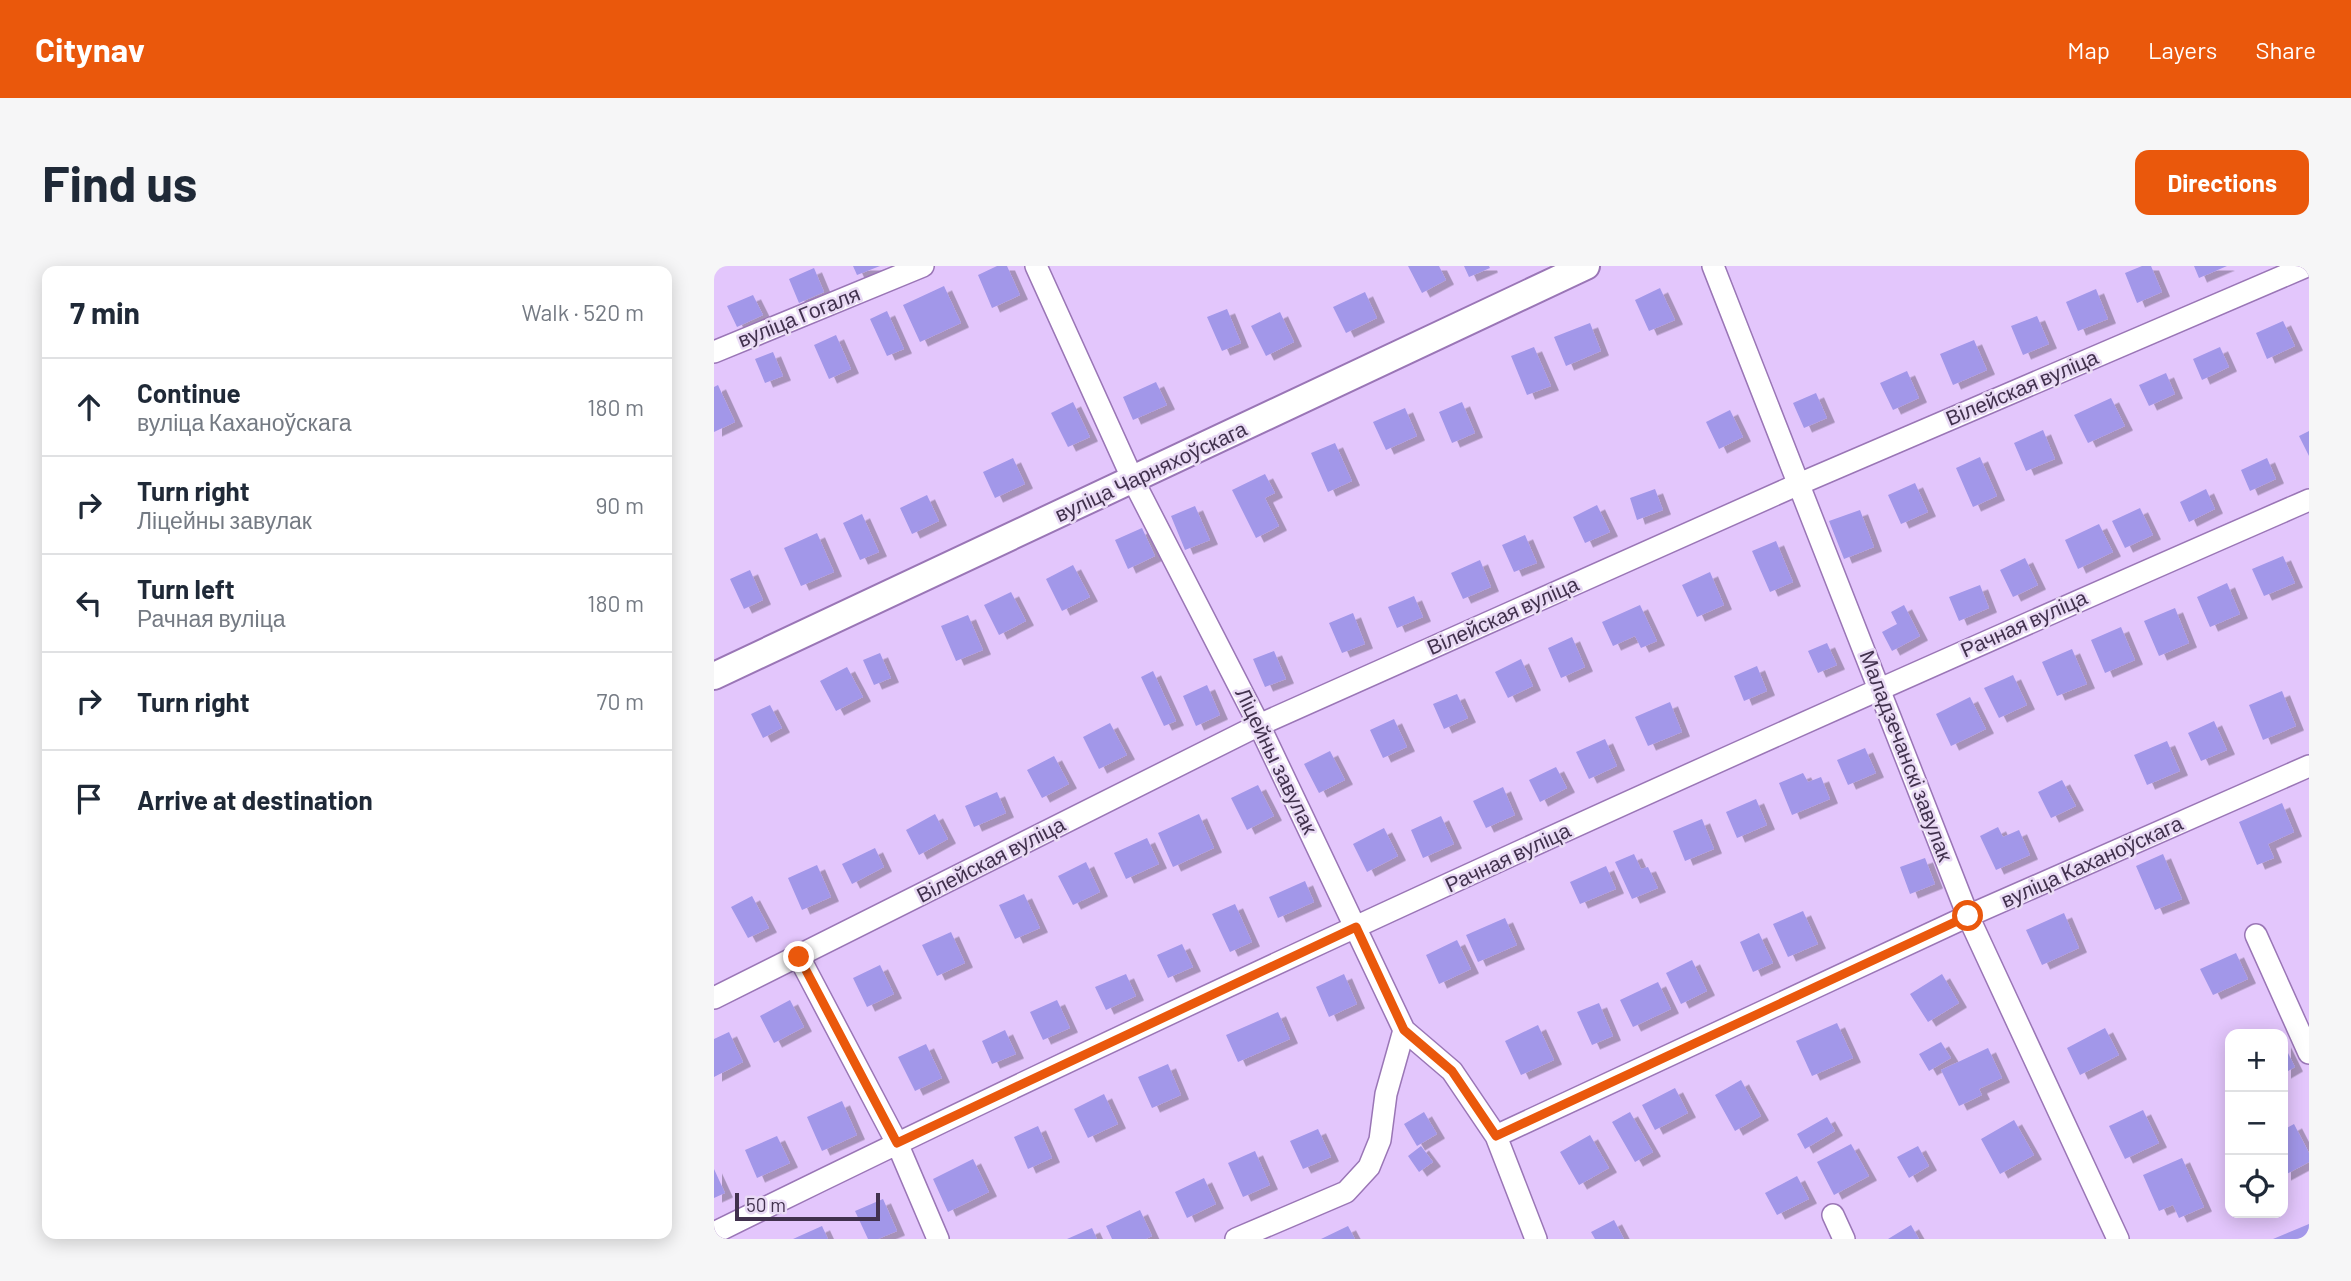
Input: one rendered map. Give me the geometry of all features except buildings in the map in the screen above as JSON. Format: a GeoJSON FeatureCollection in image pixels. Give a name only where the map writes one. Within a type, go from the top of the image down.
{"type":"FeatureCollection","features":[{"type":"Feature","properties":{"kind":"main road","name":"вуліца Чарняхоўскага"},"geometry":{"type":"LineString","coordinates":[[714,676],[1586,266]]}},
{"type":"Feature","properties":{"kind":"street","name":"вуліца Гогаля"},"geometry":{"type":"LineString","coordinates":[[714,352],[923,266]]}},
{"type":"Feature","properties":{"kind":"street","name":"Ліцейны завулак"},"geometry":{"type":"LineString","coordinates":[[1036,266],[1133,480],[1259,725],[1404,1030],[1452,1071],[1496,1136],[1536,1239]]}},
{"type":"Feature","properties":{"kind":"street","name":"Маладзечанскі завулак"},"geometry":{"type":"LineString","coordinates":[[1713,266],[1968,916],[2118,1239]]}},
{"type":"Feature","properties":{"kind":"street","name":"Вілейская вуліца"},"geometry":{"type":"LineString","coordinates":[[714,998],[1259,725],[1799,484],[2307,266]]}},
{"type":"Feature","properties":{"kind":"street","name":"Рачная вуліца"},"geometry":{"type":"LineString","coordinates":[[714,1233],[897,1143],[1356,927],[1880,687],[2309,500]]}},
{"type":"Feature","properties":{"kind":"street","name":"вуліца Каханоўскага"},"geometry":{"type":"LineString","coordinates":[[1496,1136],[1968,916],[2309,766]]}},
{"type":"Feature","properties":{"kind":"street"},"geometry":{"type":"LineString","coordinates":[[2256,935],[2309,1054]]}},
{"type":"Feature","properties":{"kind":"street"},"geometry":{"type":"LineString","coordinates":[[799,957],[897,1143],[939,1239]]}},
{"type":"Feature","properties":{"kind":"street"},"geometry":{"type":"LineString","coordinates":[[1236,1239],[1346,1192],[1369,1167],[1380,1140],[1386,1094],[1404,1030]]}},
{"type":"Feature","properties":{"kind":"street"},"geometry":{"type":"LineString","coordinates":[[1833,1214],[1844,1239]]}},
{"type":"Feature","properties":{"kind":"route"},"geometry":{"type":"LineString","coordinates":[[799,957],[897,1143],[1356,927],[1404,1030],[1452,1071],[1496,1136],[1968,916]]}}]}
